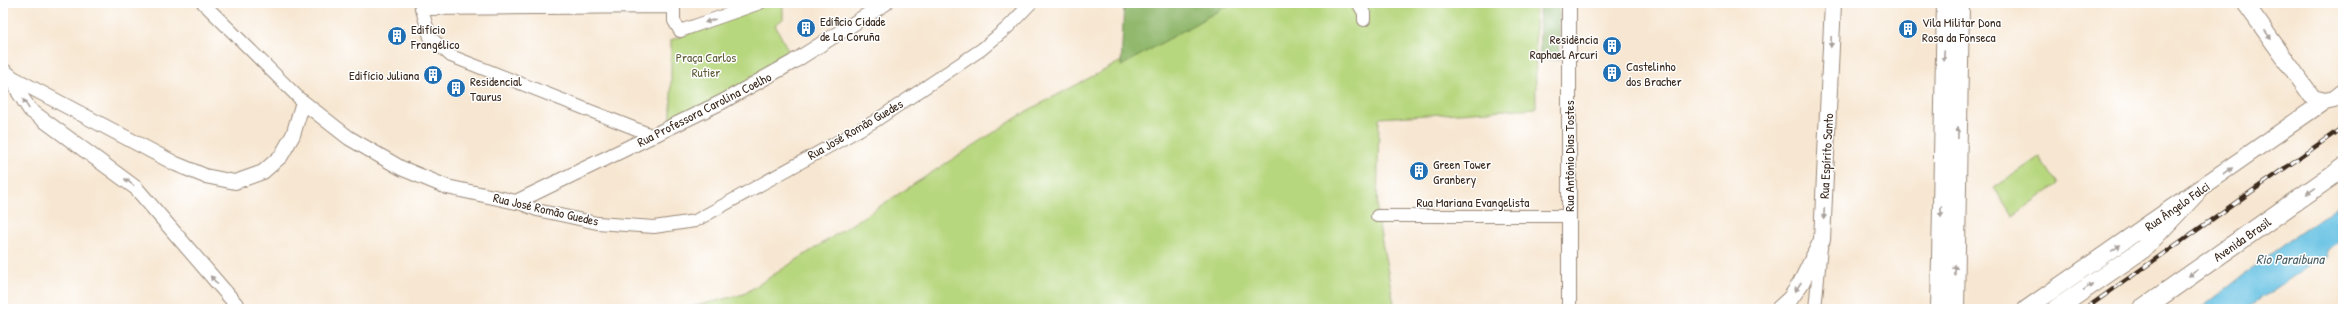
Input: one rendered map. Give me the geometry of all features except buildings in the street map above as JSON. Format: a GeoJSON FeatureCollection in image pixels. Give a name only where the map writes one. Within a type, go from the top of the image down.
{"type":"FeatureCollection","features":[{"type":"Feature","properties":{"kind":"highway","name":"Avenida Brasil"},"geometry":{"type":"LineString","coordinates":[[2142,309],[2343,168]]}},
{"type":"Feature","properties":{"kind":"main road","name":"Rua Espírito Santo"},"geometry":{"type":"LineString","coordinates":[[1822,240],[1833,3]]}},
{"type":"Feature","properties":{"kind":"main road"},"geometry":{"type":"LineString","coordinates":[[1946,3],[1949,172],[1955,309]]}},
{"type":"Feature","properties":{"kind":"main road"},"geometry":{"type":"LineString","coordinates":[[1940,309],[1960,3]]}},
{"type":"Feature","properties":{"kind":"main road"},"geometry":{"type":"LineString","coordinates":[[2245,3],[2313,98],[2325,101]]}},
{"type":"Feature","properties":{"kind":"main road","name":"Rua Ângelo Falci"},"geometry":{"type":"LineString","coordinates":[[2026,309],[2196,193],[2325,101],[2334,99],[2343,92]]}},
{"type":"Feature","properties":{"kind":"main road"},"geometry":{"type":"LineString","coordinates":[[2056,309],[2143,249],[2196,193]]}},
{"type":"Feature","properties":{"kind":"main road"},"geometry":{"type":"LineString","coordinates":[[1779,309],[1790,299],[1801,283],[1822,240]]}},
{"type":"Feature","properties":{"kind":"street","name":"Rua José Romão Guedes"},"geometry":{"type":"LineString","coordinates":[[203,3],[303,102],[349,138],[401,168],[447,187],[516,202],[537,210],[597,223],[654,227],[695,221],[875,121],[982,50],[1008,28],[1031,3]]}},
{"type":"Feature","properties":{"kind":"street"},"geometry":{"type":"LineString","coordinates":[[654,136],[451,56],[430,37],[421,6],[674,5],[674,21],[680,31],[760,3]]}},
{"type":"Feature","properties":{"kind":"street","name":"Rua Professora Carolina Coelho"},"geometry":{"type":"LineString","coordinates":[[516,202],[722,102],[793,62],[886,3]]}},
{"type":"Feature","properties":{"kind":"street"},"geometry":{"type":"LineString","coordinates":[[1358,3],[1364,13],[1364,20]]}},
{"type":"Feature","properties":{"kind":"street","name":"Rua Antônio Dias Tostes"},"geometry":{"type":"LineString","coordinates":[[1569,3],[1569,309]]}},
{"type":"Feature","properties":{"kind":"street"},"geometry":{"type":"LineString","coordinates":[[8,74],[176,164],[205,176],[235,182],[263,172],[281,156],[293,135],[303,102]]}},
{"type":"Feature","properties":{"kind":"street"},"geometry":{"type":"LineString","coordinates":[[8,74],[30,110],[136,188],[240,309]]}},
{"type":"Feature","properties":{"kind":"street","name":"Rua Mariana Evangelista"},"geometry":{"type":"LineString","coordinates":[[1377,216],[1569,216]]}},
{"type":"Feature","properties":{"kind":"street","name":"Rua Espírito Santo"},"geometry":{"type":"LineString","coordinates":[[1815,309],[1822,240]]}},
{"type":"Feature","properties":{"kind":"green space","name":"Praça Carlos Rutier"},"geometry":{"type":"Polygon","coordinates":[[[767,3],[783,3],[783,19],[775,25],[792,58],[671,124],[671,40],[767,3]]]}},
{"type":"Feature","properties":{"kind":"green space"},"geometry":{"type":"Polygon","coordinates":[[[1124,3],[1232,3],[1121,66],[1124,3]]]}},
{"type":"Feature","properties":{"kind":"green space"},"geometry":{"type":"Polygon","coordinates":[[[1231,3],[1535,3],[1536,108],[1379,118],[1377,216],[1395,309],[683,309],[744,294],[1027,111],[1231,3]]]}},
{"type":"Feature","properties":{"kind":"green space"},"geometry":{"type":"Polygon","coordinates":[[[1539,3],[1559,3],[1560,60],[1540,59],[1539,3]]]}},
{"type":"Feature","properties":{"kind":"green space"},"geometry":{"type":"Polygon","coordinates":[[[2039,157],[2058,184],[2013,216],[1994,188],[2039,157]]]}},
{"type":"Feature","properties":{"kind":"water","name":"Rio Paraibuna"},"geometry":{"type":"Polygon","coordinates":[[[2343,202],[2343,240],[2327,250],[2328,258],[2320,258],[2246,309],[2200,309],[2276,250],[2343,202]]]}},
{"type":"Feature","properties":{"kind":"railway"},"geometry":{"type":"LineString","coordinates":[[2085,309],[2343,127]]}},
{"type":"Feature","properties":{"kind":"place","name":"Edíficio Cidade de La Coruña"},"geometry":{"type":"Point","coordinates":[806,28]}},
{"type":"Feature","properties":{"kind":"place","name":"Vila Militar Dona Rosa da Fonseca"},"geometry":{"type":"Point","coordinates":[1908,29]}},
{"type":"Feature","properties":{"kind":"place","name":"Edifício Frangélico"},"geometry":{"type":"Point","coordinates":[397,36]}},
{"type":"Feature","properties":{"kind":"place","name":"Residência Raphael Arcuri"},"geometry":{"type":"Point","coordinates":[1612,46]}},
{"type":"Feature","properties":{"kind":"place","name":"Castelinho dos Bracher"},"geometry":{"type":"Point","coordinates":[1612,73]}},
{"type":"Feature","properties":{"kind":"place","name":"Edifício Juliana"},"geometry":{"type":"Point","coordinates":[433,75]}},
{"type":"Feature","properties":{"kind":"place","name":"Residencial Taurus"},"geometry":{"type":"Point","coordinates":[456,88]}},
{"type":"Feature","properties":{"kind":"place","name":"Green Tower Granbery"},"geometry":{"type":"Point","coordinates":[1419,171]}}]}
